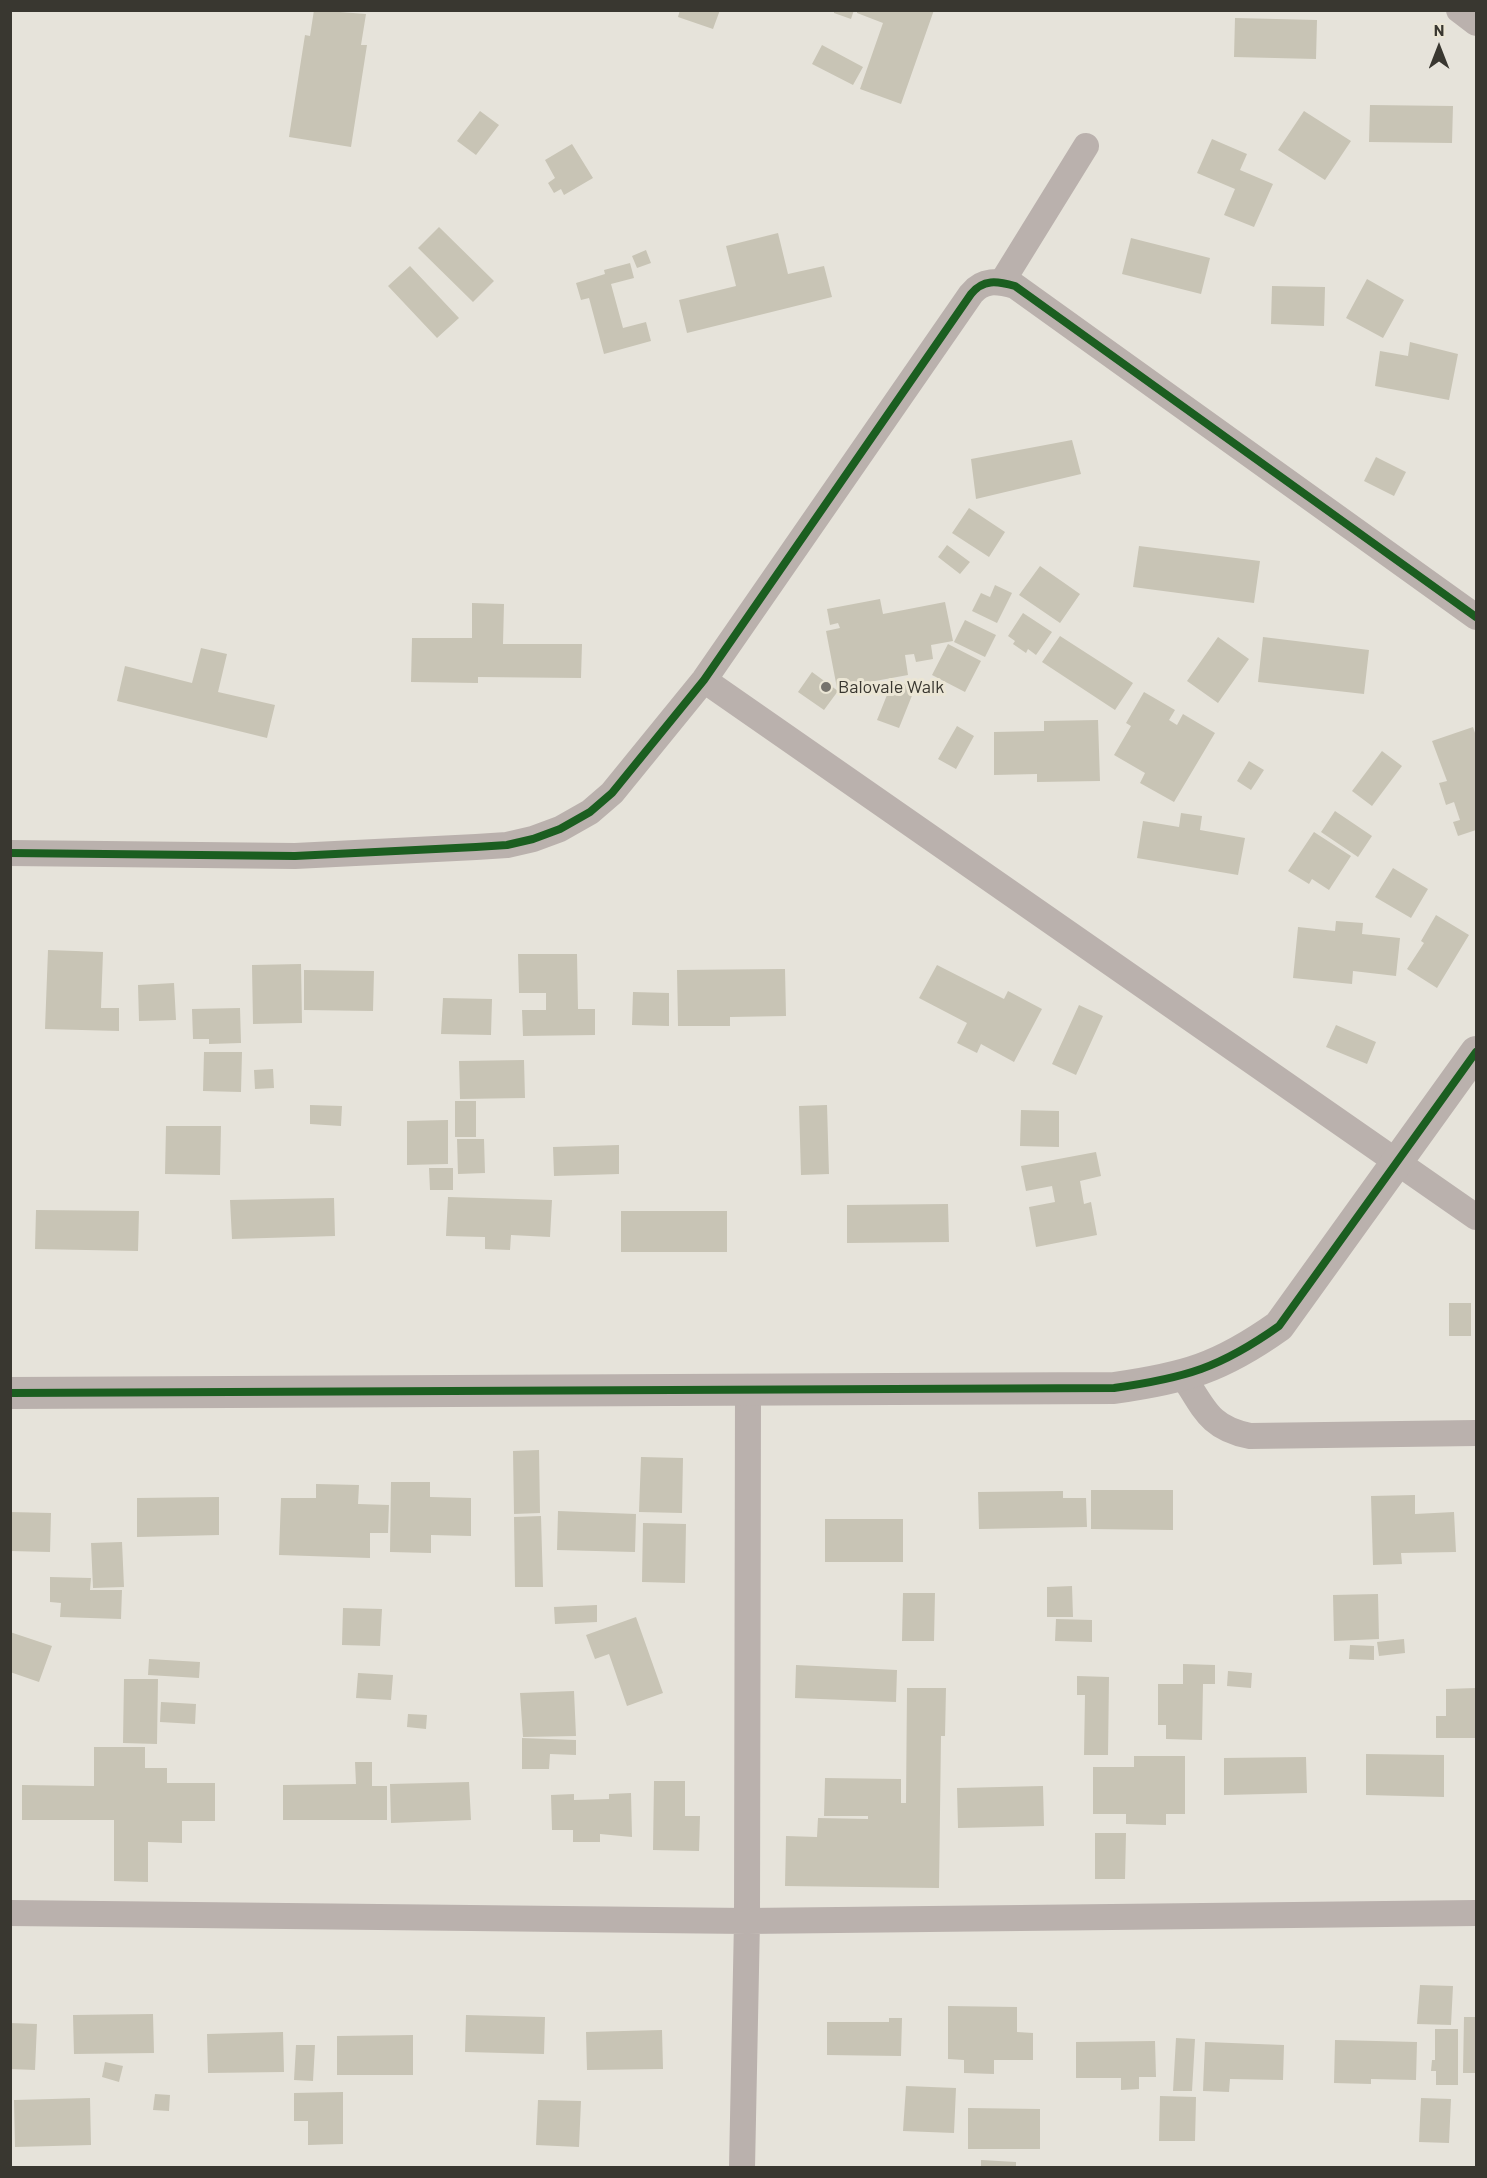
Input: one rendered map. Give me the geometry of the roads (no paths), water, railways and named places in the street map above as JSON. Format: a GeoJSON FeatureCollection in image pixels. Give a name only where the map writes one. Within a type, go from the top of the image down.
{"type":"FeatureCollection","features":[{"type":"Feature","properties":{"kind":"street"},"geometry":{"type":"LineString","coordinates":[[1459,10],[1476,23]]}},
{"type":"Feature","properties":{"kind":"street"},"geometry":{"type":"LineString","coordinates":[[1002,282],[1086,146]]}},
{"type":"Feature","properties":{"kind":"street"},"geometry":{"type":"LineString","coordinates":[[10,853],[295,856],[507,845],[560,829],[590,812],[612,793],[704,680],[978,285],[1002,282],[1015,286],[1476,617]]}},
{"type":"Feature","properties":{"kind":"street"},"geometry":{"type":"LineString","coordinates":[[704,680],[1476,1217]]}},
{"type":"Feature","properties":{"kind":"street"},"geometry":{"type":"LineString","coordinates":[[10,1393],[1113,1388],[1183,1376],[1208,1368],[1248,1348],[1279,1326],[1476,1052]]}},
{"type":"Feature","properties":{"kind":"street"},"geometry":{"type":"LineString","coordinates":[[1183,1376],[1210,1418],[1228,1431],[1250,1436],[1476,1433]]}},
{"type":"Feature","properties":{"kind":"street"},"geometry":{"type":"LineString","coordinates":[[742,2168],[747,1921],[748,1388]]}},
{"type":"Feature","properties":{"kind":"street"},"geometry":{"type":"LineString","coordinates":[[10,1912],[747,1921],[1476,1913]]}},
{"type":"Feature","properties":{"kind":"place","name":"Balovale Walk"},"geometry":{"type":"Point","coordinates":[826,687]}}]}
